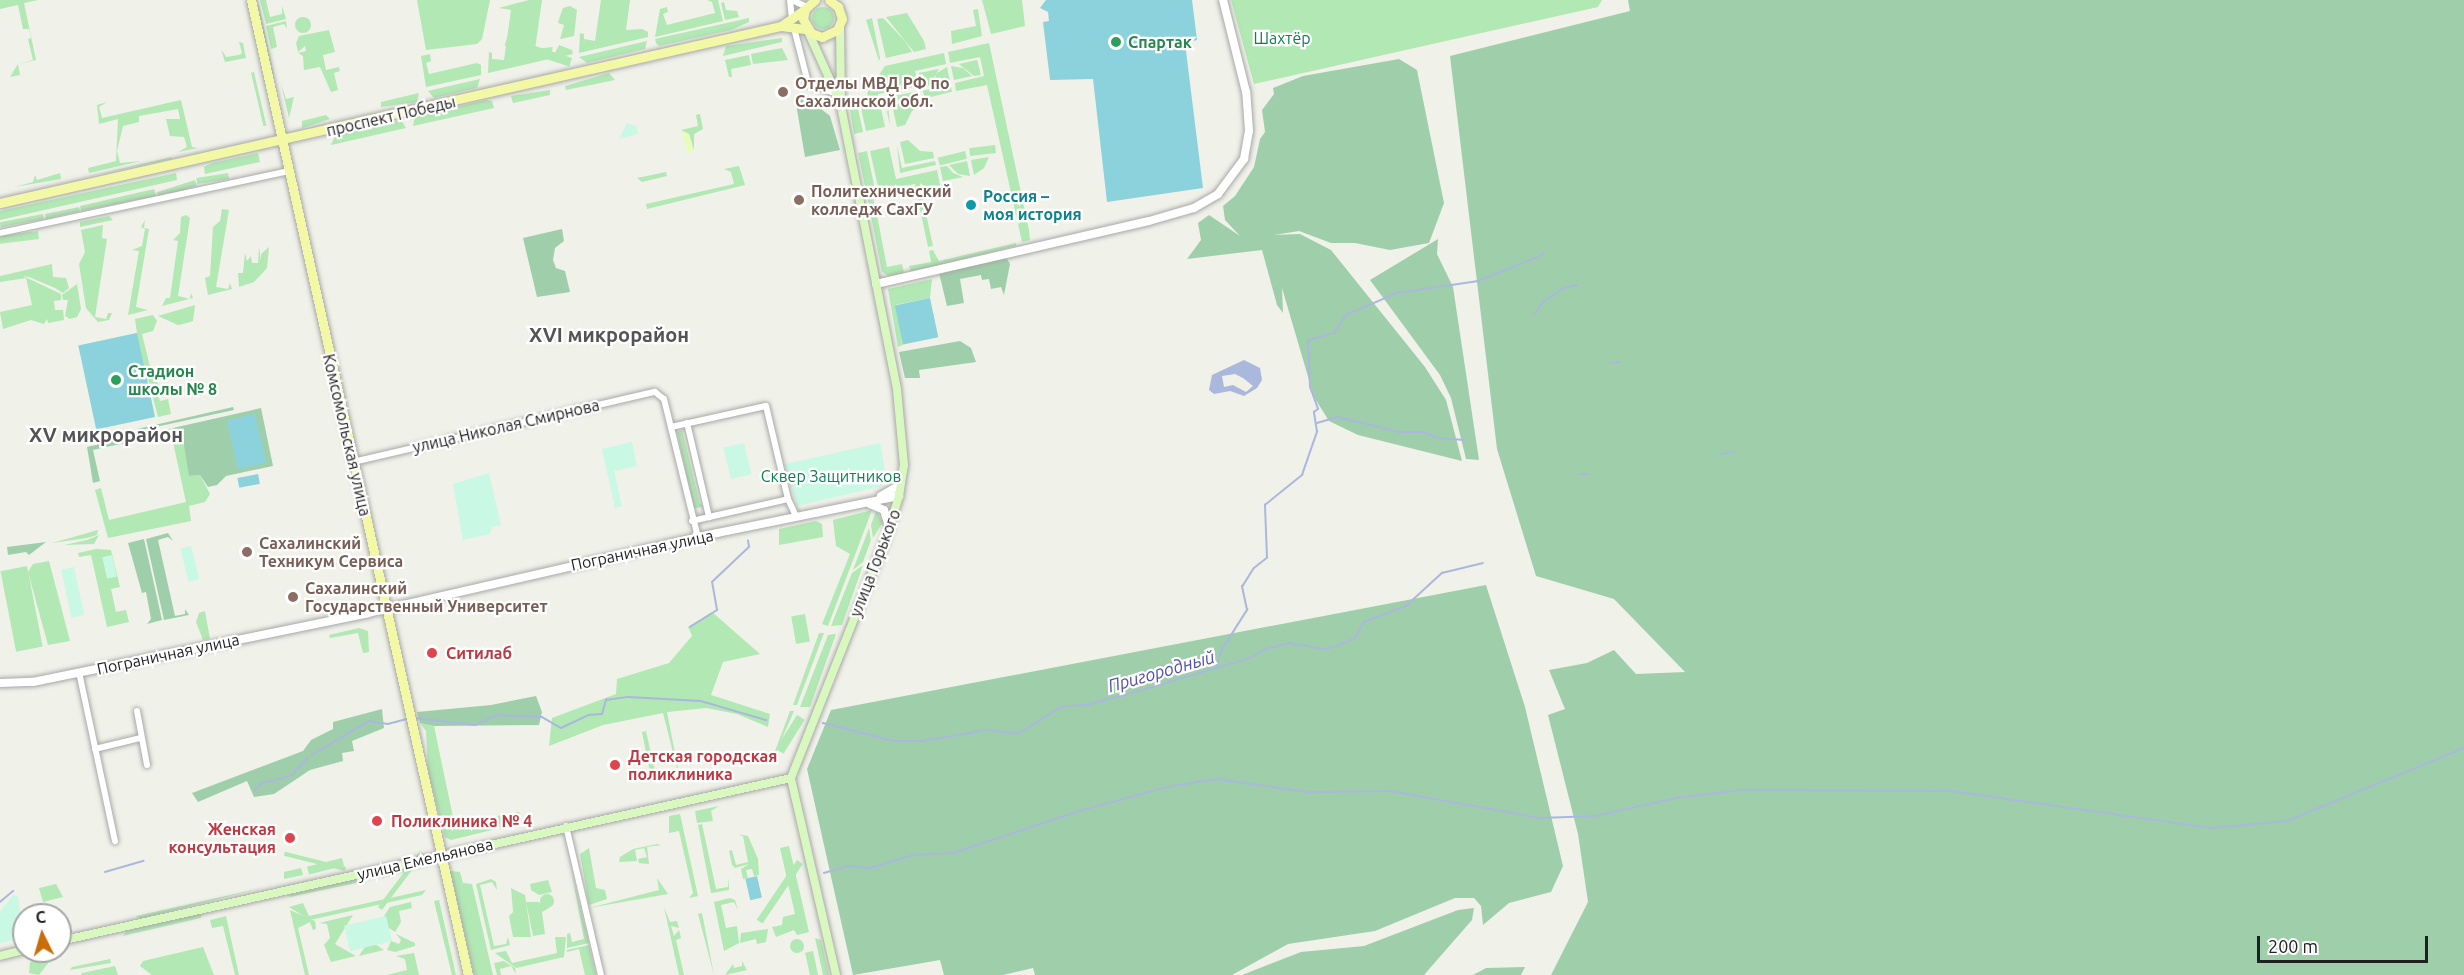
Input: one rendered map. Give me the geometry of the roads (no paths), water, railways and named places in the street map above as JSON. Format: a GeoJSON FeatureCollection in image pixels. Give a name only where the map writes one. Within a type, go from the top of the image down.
{"type":"FeatureCollection","features":[{"type":"Feature","properties":{"kind":"main road","name":"Комсомольская улица"},"geometry":{"type":"LineString","coordinates":[[251,0],[468,975]]}},
{"type":"Feature","properties":{"kind":"main road"},"geometry":{"type":"LineString","coordinates":[[793,23],[805,5],[815,0]]}},
{"type":"Feature","properties":{"kind":"main road"},"geometry":{"type":"LineString","coordinates":[[829,0],[837,4],[840,25]]}},
{"type":"Feature","properties":{"kind":"main road"},"geometry":{"type":"LineString","coordinates":[[805,5],[807,30]]}},
{"type":"Feature","properties":{"kind":"main road","name":"проспект Победы"},"geometry":{"type":"LineString","coordinates":[[0,203],[793,23],[816,36],[828,36],[840,25]]}},
{"type":"Feature","properties":{"kind":"main road","name":"улица Горького"},"geometry":{"type":"LineString","coordinates":[[791,777],[889,529],[899,496],[903,439],[876,284],[841,106],[840,25]]}},
{"type":"Feature","properties":{"kind":"main road","name":"улица Горького"},"geometry":{"type":"LineString","coordinates":[[807,30],[841,106]]}},
{"type":"Feature","properties":{"kind":"main road"},"geometry":{"type":"LineString","coordinates":[[791,777],[836,975]]}},
{"type":"Feature","properties":{"kind":"main road","name":"улица Емельянова"},"geometry":{"type":"LineString","coordinates":[[72,938],[791,777]]}},
{"type":"Feature","properties":{"kind":"street"},"geometry":{"type":"LineString","coordinates":[[805,5],[791,0],[793,23],[808,83],[836,94]]}},
{"type":"Feature","properties":{"kind":"street"},"geometry":{"type":"LineString","coordinates":[[876,284],[1149,221],[1209,201],[1226,187],[1244,159],[1249,131],[1246,92],[1223,0]]}},
{"type":"Feature","properties":{"kind":"street"},"geometry":{"type":"LineString","coordinates":[[0,233],[288,171]]}},
{"type":"Feature","properties":{"kind":"street","name":"улица Николая Смирнова"},"geometry":{"type":"LineString","coordinates":[[352,462],[659,394],[671,427]]}},
{"type":"Feature","properties":{"kind":"street"},"geometry":{"type":"LineString","coordinates":[[698,537],[692,521],[671,427],[766,406],[788,499],[796,516]]}},
{"type":"Feature","properties":{"kind":"street"},"geometry":{"type":"LineString","coordinates":[[687,423],[709,517]]}},
{"type":"Feature","properties":{"kind":"street","name":"Пограничная улица"},"geometry":{"type":"LineString","coordinates":[[862,503],[888,494],[900,485]]}},
{"type":"Feature","properties":{"kind":"street","name":"Пограничная улица"},"geometry":{"type":"LineString","coordinates":[[0,683],[33,682],[386,607],[698,537],[899,496]]}},
{"type":"Feature","properties":{"kind":"street"},"geometry":{"type":"LineString","coordinates":[[692,521],[788,499]]}},
{"type":"Feature","properties":{"kind":"street"},"geometry":{"type":"LineString","coordinates":[[862,503],[881,507],[889,529]]}},
{"type":"Feature","properties":{"kind":"street"},"geometry":{"type":"LineString","coordinates":[[79,672],[115,841]]}},
{"type":"Feature","properties":{"kind":"street"},"geometry":{"type":"LineString","coordinates":[[137,711],[140,738],[147,765]]}},
{"type":"Feature","properties":{"kind":"street"},"geometry":{"type":"LineString","coordinates":[[96,749],[140,738]]}},
{"type":"Feature","properties":{"kind":"street"},"geometry":{"type":"LineString","coordinates":[[566,826],[601,975]]}},
{"type":"Feature","properties":{"kind":"waterway"},"geometry":{"type":"LineString","coordinates":[[1217,665],[1221,651],[1247,610],[1242,587],[1254,568],[1267,558],[1265,505],[1302,475],[1317,432],[1314,412],[1318,409],[1310,387],[1308,340],[1334,333],[1346,315],[1397,293],[1478,281],[1538,257]]}},
{"type":"Feature","properties":{"kind":"waterway"},"geometry":{"type":"LineString","coordinates":[[1534,314],[1543,302],[1564,288],[1578,285]]}},
{"type":"Feature","properties":{"kind":"waterway"},"geometry":{"type":"LineString","coordinates":[[1610,363],[1620,362]]}},
{"type":"Feature","properties":{"kind":"waterway"},"geometry":{"type":"LineString","coordinates":[[1317,423],[1338,417],[1400,432],[1424,432],[1437,438],[1465,440]]}},
{"type":"Feature","properties":{"kind":"waterway"},"geometry":{"type":"LineString","coordinates":[[1721,454],[1734,452]]}},
{"type":"Feature","properties":{"kind":"waterway"},"geometry":{"type":"LineString","coordinates":[[1579,474],[1588,474]]}},
{"type":"Feature","properties":{"kind":"waterway"},"geometry":{"type":"LineString","coordinates":[[690,627],[717,610],[712,582],[749,547],[748,541]]}},
{"type":"Feature","properties":{"kind":"waterway","name":"Пригородный"},"geometry":{"type":"LineString","coordinates":[[823,723],[894,741],[922,741],[987,730],[1018,734],[1061,707],[1086,705],[1132,693],[1250,658],[1266,649],[1290,643],[1324,649],[1337,646],[1355,638],[1364,622],[1406,606],[1442,573],[1483,563]]}},
{"type":"Feature","properties":{"kind":"waterway","name":"Пригородный"},"geometry":{"type":"LineString","coordinates":[[415,718],[475,725],[497,715],[542,717],[561,728],[589,715],[602,714],[606,700],[628,697],[701,701],[766,720]]}},
{"type":"Feature","properties":{"kind":"waterway","name":"Пригородный"},"geometry":{"type":"LineString","coordinates":[[312,755],[369,721],[388,724],[407,719]]}},
{"type":"Feature","properties":{"kind":"waterway"},"geometry":{"type":"LineString","coordinates":[[824,873],[848,866],[870,868],[914,855],[953,853],[1083,810],[1171,786],[1218,779],[1307,792],[1390,791],[1540,818],[1595,816],[1676,798],[1743,790],[1951,791],[2211,828],[2287,821],[2464,748]]}},
{"type":"Feature","properties":{"kind":"waterway","name":"Пригородный"},"geometry":{"type":"LineString","coordinates":[[254,790],[263,783],[292,775],[308,758]]}},
{"type":"Feature","properties":{"kind":"waterway","name":"Пригородный"},"geometry":{"type":"LineString","coordinates":[[105,872],[143,861]]}},
{"type":"Feature","properties":{"kind":"waterway","name":"Пригородный"},"geometry":{"type":"LineString","coordinates":[[0,902],[13,891]]}},
{"type":"Feature","properties":{"kind":"place","name":"Спартак"},"geometry":{"type":"Point","coordinates":[1116,42]}},
{"type":"Feature","properties":{"kind":"place","name":"Отделы МВД РФ по Сахалинской обл."},"geometry":{"type":"Point","coordinates":[783,92]}},
{"type":"Feature","properties":{"kind":"place","name":"Политехнический колледж СахГУ"},"geometry":{"type":"Point","coordinates":[799,200]}},
{"type":"Feature","properties":{"kind":"place","name":"Россия – моя история"},"geometry":{"type":"Point","coordinates":[971,205]}},
{"type":"Feature","properties":{"kind":"place","name":"Стадион школы № 8"},"geometry":{"type":"Point","coordinates":[116,380]}},
{"type":"Feature","properties":{"kind":"place","name":"Сахалинский Техникум Сервиса"},"geometry":{"type":"Point","coordinates":[247,552]}},
{"type":"Feature","properties":{"kind":"place","name":"Сахалинский Государственный Университет"},"geometry":{"type":"Point","coordinates":[293,597]}},
{"type":"Feature","properties":{"kind":"place","name":"Ситилаб"},"geometry":{"type":"Point","coordinates":[432,653]}},
{"type":"Feature","properties":{"kind":"place","name":"Детская городская поликлиника"},"geometry":{"type":"Point","coordinates":[615,765]}},
{"type":"Feature","properties":{"kind":"place","name":"Поликлиника № 4"},"geometry":{"type":"Point","coordinates":[377,821]}},
{"type":"Feature","properties":{"kind":"place","name":"Женская консультация"},"geometry":{"type":"Point","coordinates":[290,838]}},
{"type":"Feature","properties":{"kind":"district","name":"XVI микрорайон"},"geometry":{"type":"Point","coordinates":[609,334]}},
{"type":"Feature","properties":{"kind":"district","name":"XV микрорайон"},"geometry":{"type":"Point","coordinates":[106,434]}},
{"type":"Feature","properties":{"kind":"park label","name":"Шахтёр"},"geometry":{"type":"Point","coordinates":[1282,38]}},
{"type":"Feature","properties":{"kind":"park label","name":"Сквер Защитников"},"geometry":{"type":"Point","coordinates":[831,476]}}]}
